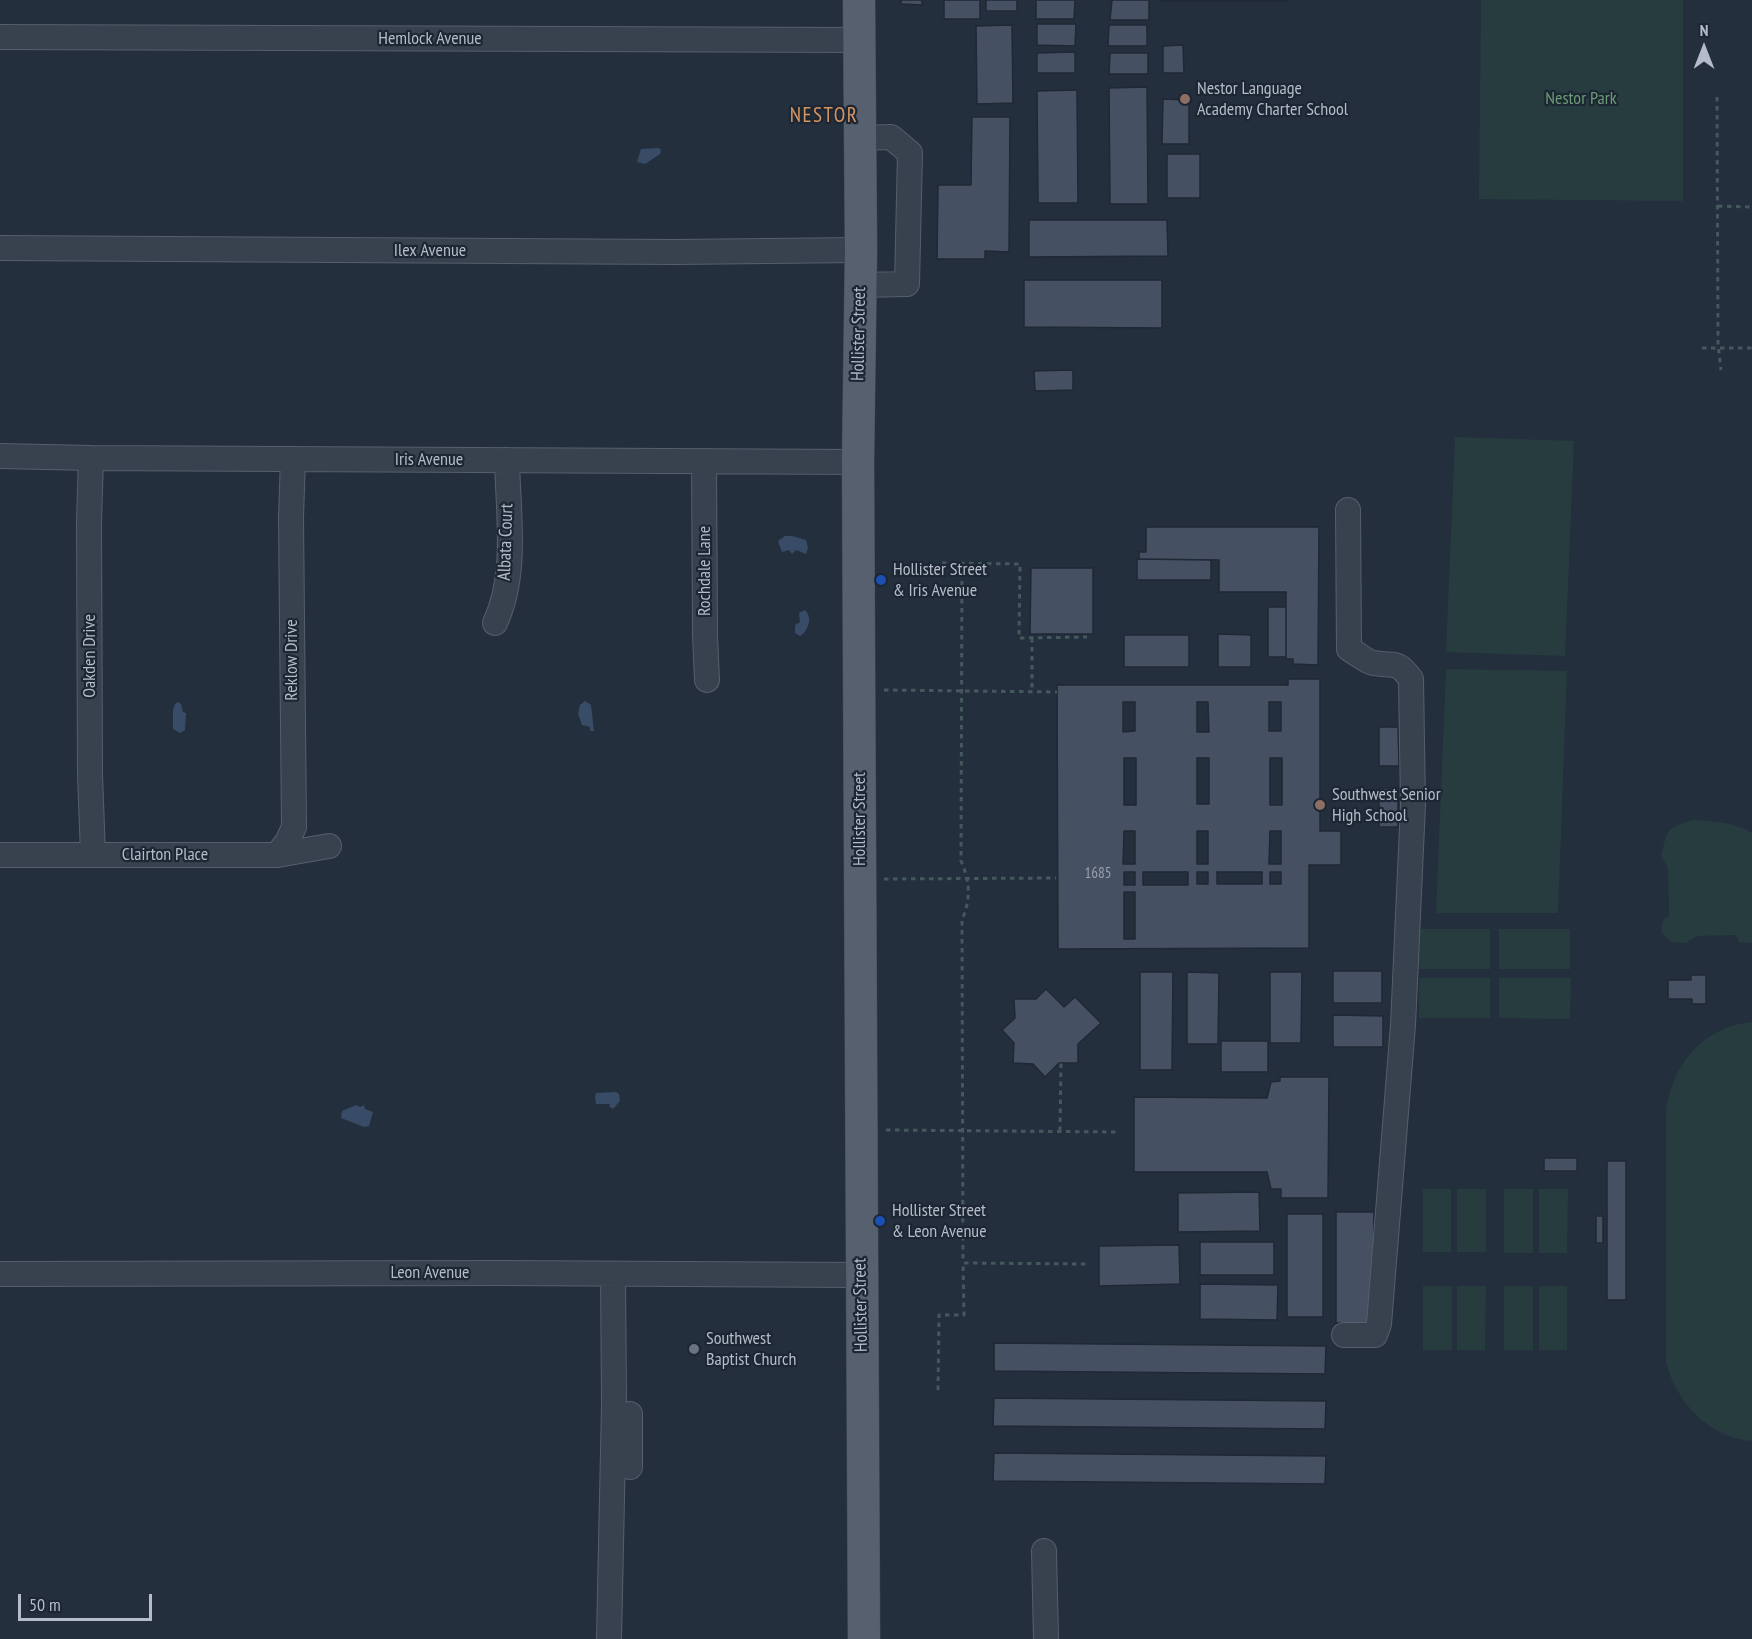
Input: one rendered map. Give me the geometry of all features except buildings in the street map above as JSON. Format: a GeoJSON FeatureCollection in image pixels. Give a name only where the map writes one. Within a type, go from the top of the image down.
{"type":"FeatureCollection","features":[{"type":"Feature","properties":{"kind":"main road","name":"Hollister Street"},"geometry":{"type":"LineString","coordinates":[[859,0],[861,250],[858,462],[860,1275],[864,1639]]}},
{"type":"Feature","properties":{"kind":"street","name":"Hemlock Avenue"},"geometry":{"type":"LineString","coordinates":[[0,37],[860,40]]}},
{"type":"Feature","properties":{"kind":"street"},"geometry":{"type":"LineString","coordinates":[[860,138],[891,137],[910,153],[908,284],[860,285]]}},
{"type":"Feature","properties":{"kind":"street","name":"Ilex Avenue"},"geometry":{"type":"LineString","coordinates":[[0,248],[664,252],[861,250]]}},
{"type":"Feature","properties":{"kind":"street","name":"Iris Avenue"},"geometry":{"type":"LineString","coordinates":[[0,456],[858,462]]}},
{"type":"Feature","properties":{"kind":"street","name":"Oakden Drive"},"geometry":{"type":"LineString","coordinates":[[91,458],[89,521],[90,774],[93,855]]}},
{"type":"Feature","properties":{"kind":"street","name":"Reklow Drive"},"geometry":{"type":"LineString","coordinates":[[277,855],[294,828],[291,527],[293,459]]}},
{"type":"Feature","properties":{"kind":"street","name":"Albata Court"},"geometry":{"type":"LineString","coordinates":[[495,623],[506,585],[509,559],[507,460]]}},
{"type":"Feature","properties":{"kind":"street","name":"Rochdale Lane"},"geometry":{"type":"LineString","coordinates":[[704,461],[707,680]]}},
{"type":"Feature","properties":{"kind":"street"},"geometry":{"type":"LineString","coordinates":[[1344,1335],[1375,1335],[1379,1324],[1403,1025],[1413,805],[1411,679],[1402,667],[1390,663],[1372,663],[1349,649],[1348,510]]}},
{"type":"Feature","properties":{"kind":"street","name":"Clairton Place"},"geometry":{"type":"LineString","coordinates":[[0,855],[277,855],[328,846]]}},
{"type":"Feature","properties":{"kind":"street","name":"Leon Avenue"},"geometry":{"type":"LineString","coordinates":[[0,1274],[860,1275]]}},
{"type":"Feature","properties":{"kind":"street"},"geometry":{"type":"LineString","coordinates":[[621,1274],[630,1467]]}},
{"type":"Feature","properties":{"kind":"street"},"geometry":{"type":"LineString","coordinates":[[609,1639],[621,1274]]}},
{"type":"Feature","properties":{"kind":"street"},"geometry":{"type":"LineString","coordinates":[[1044,1551],[1046,1639]]}},
{"type":"Feature","properties":{"kind":"path"},"geometry":{"type":"LineString","coordinates":[[1717,97],[1718,344],[1721,370]]}},
{"type":"Feature","properties":{"kind":"path"},"geometry":{"type":"LineString","coordinates":[[1718,206],[1752,207]]}},
{"type":"Feature","properties":{"kind":"path"},"geometry":{"type":"LineString","coordinates":[[1702,348],[1752,348]]}},
{"type":"Feature","properties":{"kind":"path"},"geometry":{"type":"LineString","coordinates":[[942,563],[1020,564],[1019,638],[1087,637]]}},
{"type":"Feature","properties":{"kind":"path"},"geometry":{"type":"LineString","coordinates":[[938,1390],[939,1315],[964,1315],[962,920],[968,905],[969,878],[961,861],[962,563]]}},
{"type":"Feature","properties":{"kind":"path"},"geometry":{"type":"LineString","coordinates":[[1032,638],[1032,692]]}},
{"type":"Feature","properties":{"kind":"path"},"geometry":{"type":"LineString","coordinates":[[884,690],[1057,692]]}},
{"type":"Feature","properties":{"kind":"path"},"geometry":{"type":"LineString","coordinates":[[884,879],[1056,878]]}},
{"type":"Feature","properties":{"kind":"path"},"geometry":{"type":"LineString","coordinates":[[1060,1131],[1061,1063]]}},
{"type":"Feature","properties":{"kind":"path"},"geometry":{"type":"LineString","coordinates":[[885,1130],[1118,1132]]}},
{"type":"Feature","properties":{"kind":"path"},"geometry":{"type":"LineString","coordinates":[[963,1263],[1087,1264]]}},
{"type":"Feature","properties":{"kind":"green space","name":"Nestor Park"},"geometry":{"type":"Polygon","coordinates":[[[1481,0],[1683,0],[1683,201],[1479,199],[1481,0]]]}},
{"type":"Feature","properties":{"kind":"green space"},"geometry":{"type":"Polygon","coordinates":[[[1455,437],[1574,441],[1565,656],[1446,652],[1455,437]]]}},
{"type":"Feature","properties":{"kind":"green space"},"geometry":{"type":"Polygon","coordinates":[[[1446,669],[1567,671],[1558,913],[1436,913],[1446,669]]]}},
{"type":"Feature","properties":{"kind":"green space"},"geometry":{"type":"Polygon","coordinates":[[[1693,820],[1731,824],[1752,833],[1752,943],[1739,942],[1736,935],[1697,936],[1686,943],[1670,942],[1661,931],[1663,920],[1669,916],[1668,868],[1661,856],[1665,840],[1672,828],[1693,820]]]}},
{"type":"Feature","properties":{"kind":"green space"},"geometry":{"type":"Polygon","coordinates":[[[1419,929],[1490,929],[1490,969],[1419,969],[1419,929]]]}},
{"type":"Feature","properties":{"kind":"green space"},"geometry":{"type":"Polygon","coordinates":[[[1499,929],[1570,929],[1570,969],[1499,969],[1499,929]]]}},
{"type":"Feature","properties":{"kind":"green space"},"geometry":{"type":"Polygon","coordinates":[[[1419,978],[1490,978],[1490,1018],[1419,1018],[1419,978]]]}},
{"type":"Feature","properties":{"kind":"green space"},"geometry":{"type":"Polygon","coordinates":[[[1499,978],[1571,978],[1570,1019],[1499,1018],[1499,978]]]}},
{"type":"Feature","properties":{"kind":"green space"},"geometry":{"type":"Polygon","coordinates":[[[1752,1022],[1752,1441],[1722,1433],[1697,1415],[1678,1391],[1666,1362],[1666,1111],[1675,1078],[1693,1051],[1719,1031],[1734,1025],[1752,1022]]]}},
{"type":"Feature","properties":{"kind":"green space"},"geometry":{"type":"Polygon","coordinates":[[[1423,1189],[1451,1189],[1451,1252],[1423,1252],[1423,1189]]]}},
{"type":"Feature","properties":{"kind":"green space"},"geometry":{"type":"Polygon","coordinates":[[[1457,1189],[1486,1189],[1486,1252],[1457,1252],[1457,1189]]]}},
{"type":"Feature","properties":{"kind":"green space"},"geometry":{"type":"Polygon","coordinates":[[[1504,1189],[1533,1189],[1533,1253],[1504,1253],[1504,1189]]]}},
{"type":"Feature","properties":{"kind":"green space"},"geometry":{"type":"Polygon","coordinates":[[[1539,1189],[1568,1189],[1567,1253],[1539,1253],[1539,1189]]]}},
{"type":"Feature","properties":{"kind":"green space"},"geometry":{"type":"Polygon","coordinates":[[[1423,1286],[1452,1286],[1452,1350],[1423,1350],[1423,1286]]]}},
{"type":"Feature","properties":{"kind":"green space"},"geometry":{"type":"Polygon","coordinates":[[[1457,1286],[1486,1286],[1485,1350],[1457,1350],[1457,1286]]]}},
{"type":"Feature","properties":{"kind":"green space"},"geometry":{"type":"Polygon","coordinates":[[[1504,1286],[1533,1286],[1533,1350],[1504,1350],[1504,1286]]]}},
{"type":"Feature","properties":{"kind":"green space"},"geometry":{"type":"Polygon","coordinates":[[[1539,1286],[1567,1286],[1567,1350],[1539,1350],[1539,1286]]]}},
{"type":"Feature","properties":{"kind":"water"},"geometry":{"type":"Polygon","coordinates":[[[659,148],[660,154],[645,164],[637,162],[641,149],[659,148]]]}},
{"type":"Feature","properties":{"kind":"water"},"geometry":{"type":"Polygon","coordinates":[[[785,536],[806,540],[808,548],[806,554],[796,550],[792,554],[789,550],[782,552],[778,541],[785,536]]]}},
{"type":"Feature","properties":{"kind":"water"},"geometry":{"type":"Polygon","coordinates":[[[805,610],[809,622],[806,630],[800,636],[795,633],[795,625],[800,622],[799,613],[805,610]]]}},
{"type":"Feature","properties":{"kind":"water"},"geometry":{"type":"Polygon","coordinates":[[[585,701],[591,705],[594,731],[582,725],[578,714],[580,705],[585,701]]]}},
{"type":"Feature","properties":{"kind":"water"},"geometry":{"type":"Polygon","coordinates":[[[178,702],[183,712],[186,713],[185,730],[180,733],[173,729],[173,710],[178,702]]]}},
{"type":"Feature","properties":{"kind":"water"},"geometry":{"type":"Polygon","coordinates":[[[616,1092],[619,1094],[620,1101],[613,1109],[609,1106],[610,1104],[596,1104],[596,1093],[616,1092]]]}},
{"type":"Feature","properties":{"kind":"water"},"geometry":{"type":"Polygon","coordinates":[[[356,1105],[360,1107],[364,1105],[365,1109],[373,1112],[369,1126],[364,1127],[341,1118],[342,1111],[356,1105]]]}},
{"type":"Feature","properties":{"kind":"place","name":"Nestor Language Academy Charter School"},"geometry":{"type":"Point","coordinates":[1185,99]}},
{"type":"Feature","properties":{"kind":"place","name":"Hollister Street & Iris Avenue"},"geometry":{"type":"Point","coordinates":[881,580]}},
{"type":"Feature","properties":{"kind":"place","name":"Southwest Senior High School"},"geometry":{"type":"Point","coordinates":[1320,805]}},
{"type":"Feature","properties":{"kind":"place","name":"Hollister Street & Leon Avenue"},"geometry":{"type":"Point","coordinates":[880,1221]}},
{"type":"Feature","properties":{"kind":"place","name":"Southwest Baptist Church"},"geometry":{"type":"Point","coordinates":[694,1349]}},
{"type":"Feature","properties":{"kind":"district","name":"NESTOR"},"geometry":{"type":"Point","coordinates":[824,116]}}]}
